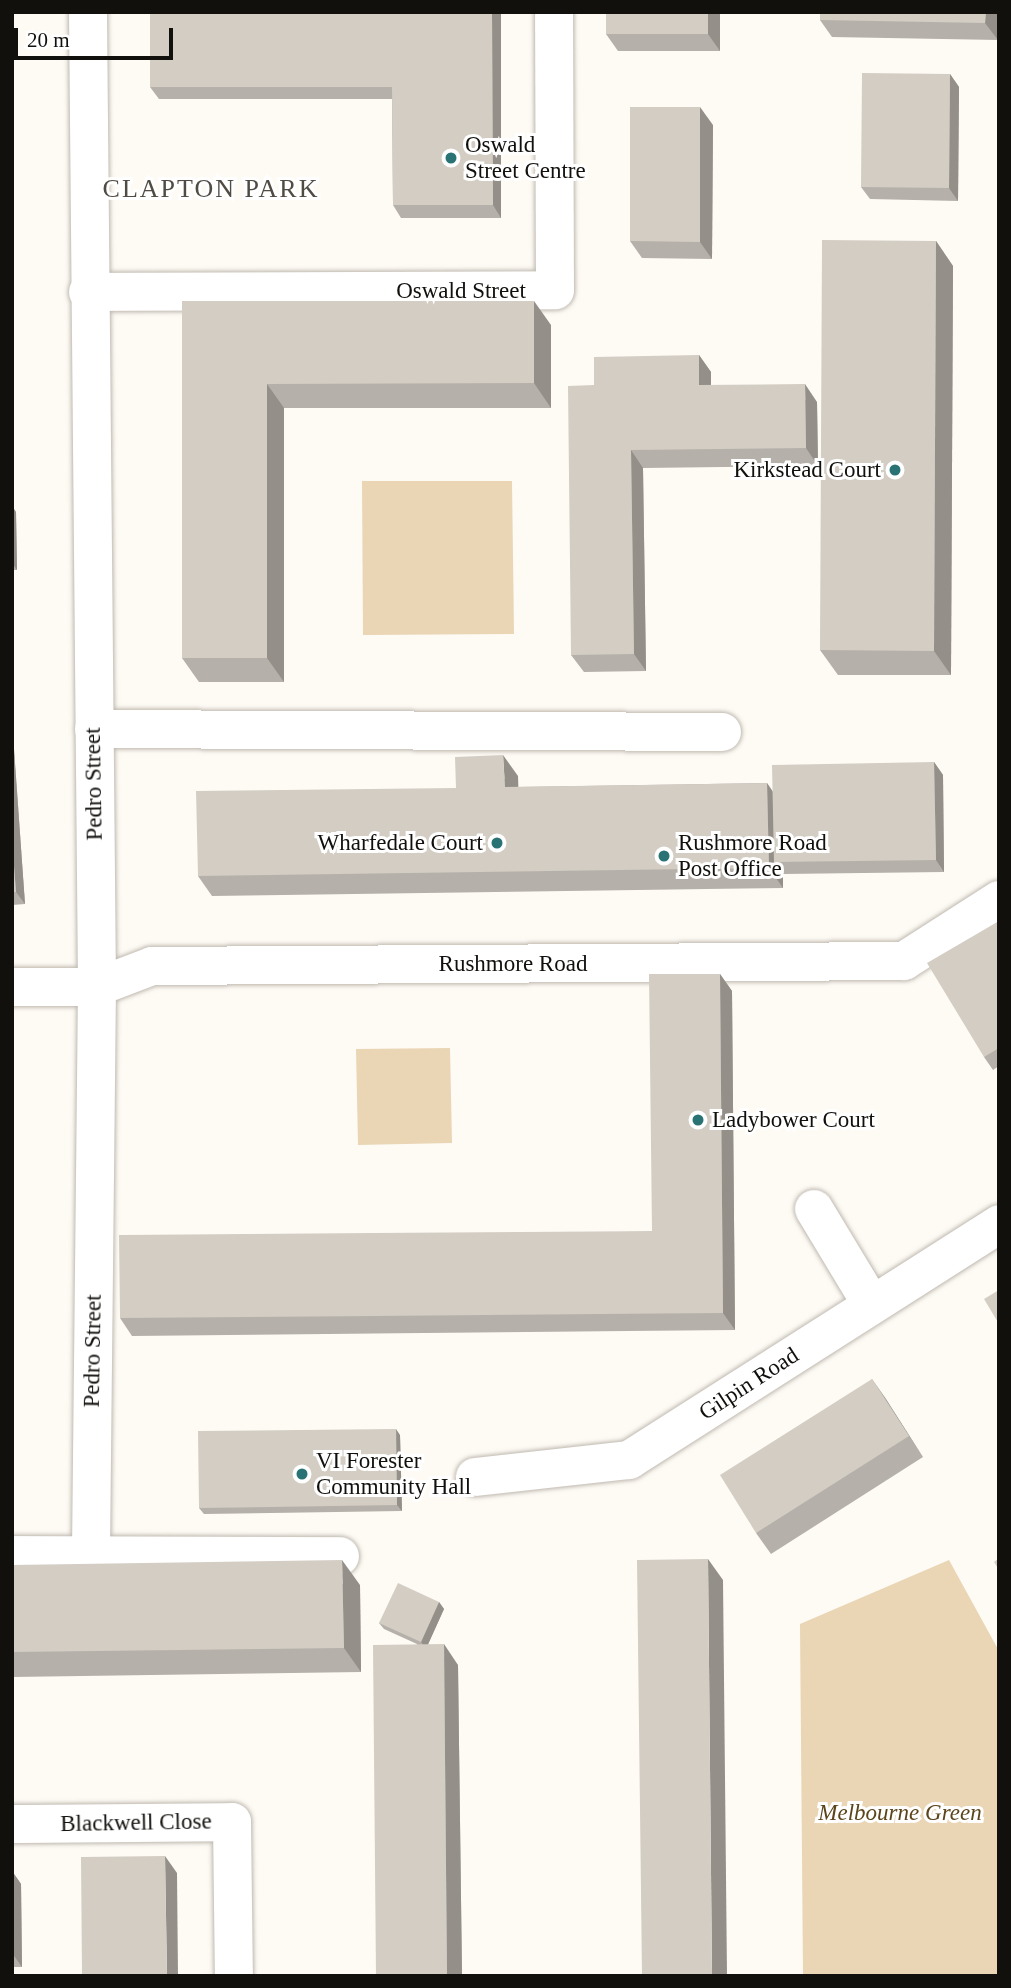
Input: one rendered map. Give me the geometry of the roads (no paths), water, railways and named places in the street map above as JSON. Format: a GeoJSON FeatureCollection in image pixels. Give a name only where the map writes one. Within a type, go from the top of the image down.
{"type":"FeatureCollection","features":[{"type":"Feature","properties":{"kind":"street","name":"Pedro Street"},"geometry":{"type":"LineString","coordinates":[[88,12],[88,292],[97,987],[91,1555]]}},
{"type":"Feature","properties":{"kind":"street","name":"Oswald Street"},"geometry":{"type":"LineString","coordinates":[[88,292],[555,290],[554,12]]}},
{"type":"Feature","properties":{"kind":"street"},"geometry":{"type":"LineString","coordinates":[[94,729],[722,732]]}},
{"type":"Feature","properties":{"kind":"street","name":"Rushmore Road"},"geometry":{"type":"LineString","coordinates":[[12,987],[97,987],[152,966],[904,961],[999,900]]}},
{"type":"Feature","properties":{"kind":"street"},"geometry":{"type":"LineString","coordinates":[[814,1209],[872,1305]]}},
{"type":"Feature","properties":{"kind":"street","name":"Gilpin Road"},"geometry":{"type":"LineString","coordinates":[[475,1478],[629,1460],[999,1224]]}},
{"type":"Feature","properties":{"kind":"street"},"geometry":{"type":"LineString","coordinates":[[12,1555],[340,1556]]}},
{"type":"Feature","properties":{"kind":"street","name":"Blackwell Close"},"geometry":{"type":"LineString","coordinates":[[12,1825],[232,1822],[234,1976]]}},
{"type":"Feature","properties":{"kind":"place","name":"Oswald Street Centre"},"geometry":{"type":"Point","coordinates":[451,158]}},
{"type":"Feature","properties":{"kind":"place","name":"Kirkstead Court"},"geometry":{"type":"Point","coordinates":[895,470]}},
{"type":"Feature","properties":{"kind":"place","name":"Wharfedale Court"},"geometry":{"type":"Point","coordinates":[497,843]}},
{"type":"Feature","properties":{"kind":"place","name":"Rushmore Road Post Office"},"geometry":{"type":"Point","coordinates":[664,856]}},
{"type":"Feature","properties":{"kind":"place","name":"Ladybower Court"},"geometry":{"type":"Point","coordinates":[698,1120]}},
{"type":"Feature","properties":{"kind":"place","name":"VI Forester Community Hall"},"geometry":{"type":"Point","coordinates":[302,1474]}},
{"type":"Feature","properties":{"kind":"district","name":"CLAPTON PARK"},"geometry":{"type":"Point","coordinates":[211,189]}},
{"type":"Feature","properties":{"kind":"park label","name":"Melbourne Green"},"geometry":{"type":"Point","coordinates":[900,1813]}}]}
